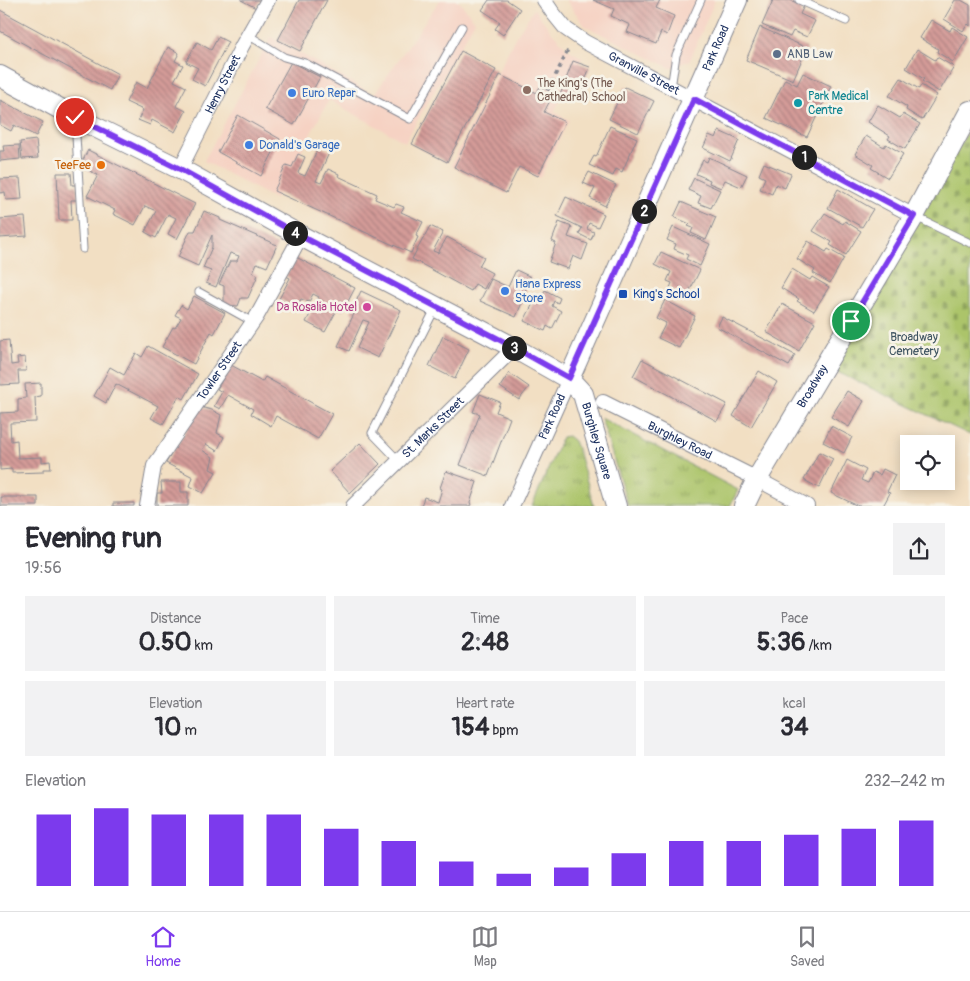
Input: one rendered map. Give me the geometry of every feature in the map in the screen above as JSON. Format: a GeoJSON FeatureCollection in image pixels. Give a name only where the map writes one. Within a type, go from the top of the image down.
{"type":"FeatureCollection","features":[{"type":"Feature","properties":{"kind":"street","name":"Henry Street"},"geometry":{"type":"LineString","coordinates":[[180,169],[248,35],[268,0]]}},
{"type":"Feature","properties":{"kind":"street","name":"Granville Street"},"geometry":{"type":"LineString","coordinates":[[544,0],[566,29],[585,42],[914,216]]}},
{"type":"Feature","properties":{"kind":"street","name":"Park Road"},"geometry":{"type":"LineString","coordinates":[[512,506],[737,0]]}},
{"type":"Feature","properties":{"kind":"street"},"geometry":{"type":"LineString","coordinates":[[0,76],[75,117],[180,169],[301,236],[569,378]]}},
{"type":"Feature","properties":{"kind":"street","name":"Broadway"},"geometry":{"type":"LineString","coordinates":[[744,506],[757,480],[914,216],[970,111]]}},
{"type":"Feature","properties":{"kind":"street","name":"Towler Street"},"geometry":{"type":"LineString","coordinates":[[147,506],[154,466],[253,322],[301,236]]}},
{"type":"Feature","properties":{"kind":"street","name":"St. Marks Street"},"geometry":{"type":"LineString","coordinates":[[353,506],[514,348]]}},
{"type":"Feature","properties":{"kind":"street","name":"Burghley Square"},"geometry":{"type":"LineString","coordinates":[[569,378],[583,394],[616,506]]}},
{"type":"Feature","properties":{"kind":"street","name":"Burghley Road"},"geometry":{"type":"LineString","coordinates":[[603,402],[806,506]]}},
{"type":"Feature","properties":{"kind":"lane"},"geometry":{"type":"LineString","coordinates":[[672,88],[676,55],[701,0]]}},
{"type":"Feature","properties":{"kind":"lane"},"geometry":{"type":"LineString","coordinates":[[799,0],[846,21]]}},
{"type":"Feature","properties":{"kind":"lane"},"geometry":{"type":"LineString","coordinates":[[248,35],[284,57],[306,63],[410,119],[462,27]]}},
{"type":"Feature","properties":{"kind":"lane"},"geometry":{"type":"LineString","coordinates":[[75,117],[83,249]]}},
{"type":"Feature","properties":{"kind":"lane"},"geometry":{"type":"LineString","coordinates":[[914,216],[970,242]]}},
{"type":"Feature","properties":{"kind":"lane"},"geometry":{"type":"LineString","coordinates":[[200,292],[253,322]]}},
{"type":"Feature","properties":{"kind":"lane"},"geometry":{"type":"LineString","coordinates":[[399,461],[372,433],[436,306]]}},
{"type":"Feature","properties":{"kind":"path"},"geometry":{"type":"LineString","coordinates":[[548,90],[570,46]]}},
{"type":"Feature","properties":{"kind":"shaded area"},"geometry":{"type":"Polygon","coordinates":[[[440,0],[458,0],[475,21],[405,142],[329,100],[275,199],[204,161],[271,37],[374,95],[440,0]]]}},
{"type":"Feature","properties":{"kind":"shaded area","name":"The King's (The Cathedral) School"},"geometry":{"type":"Polygon","coordinates":[[[566,0],[715,0],[690,60],[671,68],[585,26],[566,0]]]}},
{"type":"Feature","properties":{"kind":"shaded area","name":"The King's (The Cathedral) School"},"geometry":{"type":"Polygon","coordinates":[[[534,9],[568,49],[582,58],[554,112],[569,120],[540,178],[519,168],[506,194],[451,165],[516,36],[534,9]]]}},
{"type":"Feature","properties":{"kind":"green space","name":"Broadway Cemetery"},"geometry":{"type":"Polygon","coordinates":[[[970,127],[970,435],[835,371],[970,127]]]}},
{"type":"Feature","properties":{"kind":"green space"},"geometry":{"type":"Polygon","coordinates":[[[601,418],[738,490],[730,506],[628,506],[601,418]]]}},
{"type":"Feature","properties":{"kind":"green space"},"geometry":{"type":"Polygon","coordinates":[[[568,436],[574,441],[579,454],[594,506],[532,506],[562,437],[568,436]]]}},
{"type":"Feature","properties":{"kind":"building"},"geometry":{"type":"Polygon","coordinates":[[[241,0],[261,0],[256,8],[241,0]]]}},
{"type":"Feature","properties":{"kind":"building"},"geometry":{"type":"Polygon","coordinates":[[[299,0],[327,0],[300,51],[278,40],[299,0]]]}},
{"type":"Feature","properties":{"kind":"building"},"geometry":{"type":"Polygon","coordinates":[[[489,0],[507,0],[520,9],[503,35],[495,29],[500,22],[482,10],[489,0]]]}},
{"type":"Feature","properties":{"kind":"building"},"geometry":{"type":"Polygon","coordinates":[[[593,0],[660,0],[656,8],[674,16],[667,35],[661,32],[656,44],[627,32],[630,25],[611,16],[614,9],[593,0]]]}},
{"type":"Feature","properties":{"kind":"building"},"geometry":{"type":"Polygon","coordinates":[[[773,0],[790,0],[804,6],[800,14],[815,21],[807,37],[793,31],[790,37],[762,25],[773,0]]]}},
{"type":"Feature","properties":{"kind":"building"},"geometry":{"type":"Polygon","coordinates":[[[955,0],[961,0],[970,5],[970,26],[968,24],[963,31],[944,19],[955,0]]]}},
{"type":"Feature","properties":{"kind":"building"},"geometry":{"type":"Polygon","coordinates":[[[0,10],[118,74],[110,90],[0,31],[0,10]]]}},
{"type":"Feature","properties":{"kind":"building"},"geometry":{"type":"Polygon","coordinates":[[[931,20],[950,31],[952,27],[968,37],[953,62],[937,52],[938,49],[920,38],[931,20]]]}},
{"type":"Feature","properties":{"kind":"building","name":"ANB Law"},"geometry":{"type":"Polygon","coordinates":[[[760,27],[807,48],[793,80],[746,60],[760,27]]]}},
{"type":"Feature","properties":{"kind":"building"},"geometry":{"type":"Polygon","coordinates":[[[218,37],[228,42],[205,86],[192,79],[198,68],[186,62],[197,42],[211,50],[218,37]]]}},
{"type":"Feature","properties":{"kind":"building"},"geometry":{"type":"Polygon","coordinates":[[[168,47],[179,53],[175,61],[183,65],[174,81],[186,87],[176,106],[186,111],[175,132],[152,120],[150,125],[138,120],[143,110],[126,102],[136,82],[147,88],[168,47]]]}},
{"type":"Feature","properties":{"kind":"building"},"geometry":{"type":"Polygon","coordinates":[[[917,49],[935,60],[937,57],[954,67],[939,92],[922,81],[924,79],[906,68],[917,49]]]}},
{"type":"Feature","properties":{"kind":"building"},"geometry":{"type":"Polygon","coordinates":[[[461,51],[496,70],[447,162],[412,144],[461,51]]]}},
{"type":"Feature","properties":{"kind":"building"},"geometry":{"type":"Polygon","coordinates":[[[573,61],[590,67],[579,96],[569,92],[568,97],[560,95],[573,61]]]}},
{"type":"Feature","properties":{"kind":"building","name":"Euro Repar"},"geometry":{"type":"Polygon","coordinates":[[[291,62],[320,77],[294,125],[265,109],[291,62]]]}},
{"type":"Feature","properties":{"kind":"building","name":"Park Medical Centre"},"geometry":{"type":"Polygon","coordinates":[[[803,73],[831,86],[807,137],[766,118],[785,79],[797,85],[803,73]]]}},
{"type":"Feature","properties":{"kind":"building","name":"The King's (The Cathedral) School"},"geometry":{"type":"Polygon","coordinates":[[[500,75],[537,93],[540,87],[554,93],[544,112],[565,122],[538,176],[519,167],[506,193],[454,167],[500,75]]]}},
{"type":"Feature","properties":{"kind":"building"},"geometry":{"type":"Polygon","coordinates":[[[901,78],[919,89],[921,85],[937,95],[922,120],[906,110],[907,107],[889,96],[901,78]]]}},
{"type":"Feature","properties":{"kind":"building"},"geometry":{"type":"Polygon","coordinates":[[[625,87],[654,101],[638,133],[609,119],[625,87]]]}},
{"type":"Feature","properties":{"kind":"building"},"geometry":{"type":"Polygon","coordinates":[[[0,100],[43,122],[36,136],[14,125],[11,131],[0,125],[0,100]]]}},
{"type":"Feature","properties":{"kind":"building"},"geometry":{"type":"Polygon","coordinates":[[[878,105],[900,118],[903,114],[920,124],[905,149],[888,139],[890,136],[868,122],[878,105]]]}},
{"type":"Feature","properties":{"kind":"building","name":"Donald's Garage"},"geometry":{"type":"Polygon","coordinates":[[[238,115],[280,139],[261,176],[218,152],[238,115]]]}},
{"type":"Feature","properties":{"kind":"building"},"geometry":{"type":"Polygon","coordinates":[[[610,126],[637,138],[622,172],[616,169],[613,176],[589,165],[594,156],[596,157],[610,126]]]}},
{"type":"Feature","properties":{"kind":"building"},"geometry":{"type":"Polygon","coordinates":[[[719,131],[739,140],[730,161],[703,148],[709,135],[716,138],[719,131]]]}},
{"type":"Feature","properties":{"kind":"building"},"geometry":{"type":"Polygon","coordinates":[[[866,136],[884,147],[886,144],[903,154],[888,178],[871,168],[873,165],[855,154],[866,136]]]}},
{"type":"Feature","properties":{"kind":"building"},"geometry":{"type":"Polygon","coordinates":[[[36,140],[38,158],[22,159],[20,142],[36,140]]]}},
{"type":"Feature","properties":{"kind":"building"},"geometry":{"type":"Polygon","coordinates":[[[19,145],[20,159],[0,161],[0,151],[4,151],[3,146],[19,145]]]}},
{"type":"Feature","properties":{"kind":"building"},"geometry":{"type":"Polygon","coordinates":[[[319,146],[330,151],[316,181],[321,183],[328,169],[339,174],[338,176],[377,194],[375,199],[394,207],[396,204],[404,207],[401,212],[423,222],[411,253],[274,191],[286,165],[292,167],[298,154],[305,157],[298,173],[305,176],[319,146]]]}},
{"type":"Feature","properties":{"kind":"building"},"geometry":{"type":"Polygon","coordinates":[[[88,150],[195,204],[177,239],[168,234],[176,218],[168,214],[156,238],[145,232],[156,211],[145,206],[135,225],[113,214],[115,210],[87,196],[98,175],[80,166],[88,150]]]}},
{"type":"Feature","properties":{"kind":"building"},"geometry":{"type":"Polygon","coordinates":[[[709,157],[747,175],[741,187],[725,180],[721,188],[709,183],[710,180],[696,174],[703,160],[707,162],[709,157]]]}},
{"type":"Feature","properties":{"kind":"building"},"geometry":{"type":"Polygon","coordinates":[[[764,163],[791,174],[785,188],[776,184],[772,194],[760,189],[765,178],[759,175],[764,163]]]}},
{"type":"Feature","properties":{"kind":"building"},"geometry":{"type":"Polygon","coordinates":[[[589,172],[616,185],[605,206],[590,198],[595,188],[583,183],[589,172]]]}},
{"type":"Feature","properties":{"kind":"building"},"geometry":{"type":"Polygon","coordinates":[[[57,173],[71,173],[72,185],[77,185],[78,200],[71,200],[72,220],[59,220],[57,173]]]}},
{"type":"Feature","properties":{"kind":"building"},"geometry":{"type":"Polygon","coordinates":[[[20,178],[22,199],[6,200],[5,192],[0,193],[0,179],[20,178]]]}},
{"type":"Feature","properties":{"kind":"building"},"geometry":{"type":"Polygon","coordinates":[[[694,178],[720,190],[711,208],[698,203],[701,196],[688,190],[694,178]]]}},
{"type":"Feature","properties":{"kind":"building"},"geometry":{"type":"Polygon","coordinates":[[[838,189],[873,209],[862,227],[828,208],[838,189]]]}},
{"type":"Feature","properties":{"kind":"building"},"geometry":{"type":"Polygon","coordinates":[[[566,197],[604,214],[598,227],[589,223],[587,229],[594,232],[591,240],[579,234],[582,228],[557,216],[566,197]]]}},
{"type":"Feature","properties":{"kind":"building"},"geometry":{"type":"Polygon","coordinates":[[[681,202],[716,217],[706,240],[691,233],[693,228],[688,226],[690,224],[674,217],[681,202]]]}},
{"type":"Feature","properties":{"kind":"building"},"geometry":{"type":"Polygon","coordinates":[[[204,211],[277,245],[267,267],[257,263],[253,272],[258,275],[248,298],[241,298],[238,306],[224,305],[224,286],[219,284],[230,261],[237,261],[239,256],[230,253],[216,287],[206,283],[211,271],[203,268],[212,247],[212,235],[198,266],[178,257],[190,231],[195,231],[204,211]]]}},
{"type":"Feature","properties":{"kind":"building"},"geometry":{"type":"Polygon","coordinates":[[[825,213],[843,224],[845,221],[861,231],[846,255],[830,245],[832,242],[813,231],[825,213]]]}},
{"type":"Feature","properties":{"kind":"building"},"geometry":{"type":"Polygon","coordinates":[[[25,217],[27,236],[0,238],[0,219],[25,217]]]}},
{"type":"Feature","properties":{"kind":"building"},"geometry":{"type":"Polygon","coordinates":[[[559,222],[572,227],[568,237],[588,244],[582,260],[573,256],[568,269],[549,262],[556,243],[552,241],[559,222]]]}},
{"type":"Feature","properties":{"kind":"building"},"geometry":{"type":"Polygon","coordinates":[[[430,226],[443,232],[433,251],[438,253],[447,237],[484,257],[479,266],[492,273],[484,289],[475,284],[471,291],[412,259],[430,226]]]}},
{"type":"Feature","properties":{"kind":"building"},"geometry":{"type":"Polygon","coordinates":[[[673,227],[710,244],[700,266],[686,259],[688,255],[674,249],[676,244],[667,240],[673,227]]]}},
{"type":"Feature","properties":{"kind":"building"},"geometry":{"type":"Polygon","coordinates":[[[808,241],[826,252],[828,249],[844,258],[830,283],[813,273],[815,270],[797,259],[808,241]]]}},
{"type":"Feature","properties":{"kind":"building"},"geometry":{"type":"Polygon","coordinates":[[[661,252],[700,270],[687,296],[670,288],[672,283],[667,281],[671,272],[655,264],[661,252]]]}},
{"type":"Feature","properties":{"kind":"building"},"geometry":{"type":"Polygon","coordinates":[[[296,257],[355,288],[343,311],[338,308],[325,332],[306,322],[319,297],[313,294],[309,302],[301,299],[296,308],[279,299],[290,278],[286,276],[296,257]]]}},
{"type":"Feature","properties":{"kind":"building"},"geometry":{"type":"Polygon","coordinates":[[[792,269],[810,280],[812,277],[829,287],[814,311],[797,301],[799,299],[781,288],[792,269]]]}},
{"type":"Feature","properties":{"kind":"building","name":"Hana Express Store"},"geometry":{"type":"Polygon","coordinates":[[[516,270],[531,277],[516,317],[480,301],[491,279],[508,287],[516,270]]]}},
{"type":"Feature","properties":{"kind":"building"},"geometry":{"type":"Polygon","coordinates":[[[545,290],[560,298],[558,303],[554,301],[552,306],[561,311],[552,329],[547,326],[545,331],[524,321],[537,296],[541,298],[545,290]]]}},
{"type":"Feature","properties":{"kind":"building"},"geometry":{"type":"Polygon","coordinates":[[[361,291],[401,310],[378,358],[357,348],[369,322],[363,320],[349,351],[338,346],[354,314],[351,312],[361,291]]]}},
{"type":"Feature","properties":{"kind":"building"},"geometry":{"type":"Polygon","coordinates":[[[194,296],[225,313],[214,334],[211,332],[194,364],[162,347],[173,327],[175,328],[181,318],[175,315],[181,305],[187,309],[194,296]]]}},
{"type":"Feature","properties":{"kind":"building"},"geometry":{"type":"Polygon","coordinates":[[[665,300],[695,316],[679,348],[658,338],[666,323],[656,318],[665,300]]]}},
{"type":"Feature","properties":{"kind":"building"},"geometry":{"type":"Polygon","coordinates":[[[782,304],[815,322],[799,351],[766,332],[782,304]]]}},
{"type":"Feature","properties":{"kind":"building"},"geometry":{"type":"Polygon","coordinates":[[[722,317],[795,355],[789,366],[717,327],[722,317]]]}},
{"type":"Feature","properties":{"kind":"building"},"geometry":{"type":"Polygon","coordinates":[[[443,336],[469,349],[455,379],[429,366],[443,336]]]}},
{"type":"Feature","properties":{"kind":"building"},"geometry":{"type":"Polygon","coordinates":[[[9,340],[11,365],[18,364],[17,358],[25,357],[26,371],[18,371],[19,384],[0,385],[0,341],[9,340]]]}},
{"type":"Feature","properties":{"kind":"building"},"geometry":{"type":"Polygon","coordinates":[[[148,346],[198,374],[184,399],[179,396],[163,424],[151,418],[158,406],[116,384],[106,403],[94,396],[110,367],[124,375],[136,353],[142,357],[148,346]]]}},
{"type":"Feature","properties":{"kind":"building"},"geometry":{"type":"Polygon","coordinates":[[[642,359],[727,404],[717,421],[633,376],[642,359]]]}},
{"type":"Feature","properties":{"kind":"building"},"geometry":{"type":"Polygon","coordinates":[[[231,365],[262,382],[265,377],[332,414],[318,439],[276,416],[271,426],[251,414],[253,409],[228,395],[220,409],[214,406],[222,392],[217,389],[231,365]]]}},
{"type":"Feature","properties":{"kind":"building"},"geometry":{"type":"Polygon","coordinates":[[[759,371],[777,382],[751,427],[733,416],[759,371]]]}},
{"type":"Feature","properties":{"kind":"building"},"geometry":{"type":"Polygon","coordinates":[[[509,373],[529,387],[519,400],[500,387],[509,373]]]}},
{"type":"Feature","properties":{"kind":"building"},"geometry":{"type":"Polygon","coordinates":[[[41,383],[41,396],[35,397],[36,422],[10,423],[11,441],[17,440],[18,458],[42,457],[42,462],[50,461],[51,469],[43,469],[43,472],[12,473],[12,469],[0,470],[0,413],[18,412],[18,399],[26,398],[25,384],[41,383]]]}},
{"type":"Feature","properties":{"kind":"building"},"geometry":{"type":"Polygon","coordinates":[[[847,391],[864,401],[849,427],[831,417],[847,391]]]}},
{"type":"Feature","properties":{"kind":"building"},"geometry":{"type":"Polygon","coordinates":[[[480,394],[500,402],[496,412],[510,418],[488,476],[460,465],[480,414],[473,412],[480,394]]]}},
{"type":"Feature","properties":{"kind":"building"},"geometry":{"type":"Polygon","coordinates":[[[200,407],[221,415],[217,433],[224,437],[217,451],[206,444],[202,450],[213,457],[210,469],[216,472],[203,493],[190,486],[193,477],[166,463],[200,407]]]}},
{"type":"Feature","properties":{"kind":"building"},"geometry":{"type":"Polygon","coordinates":[[[831,426],[852,437],[844,453],[823,442],[831,426]]]}},
{"type":"Feature","properties":{"kind":"building"},"geometry":{"type":"Polygon","coordinates":[[[360,443],[380,464],[350,493],[330,471],[360,443]]]}},
{"type":"Feature","properties":{"kind":"building"},"geometry":{"type":"Polygon","coordinates":[[[819,452],[833,459],[819,488],[804,480],[819,452]]]}},
{"type":"Feature","properties":{"kind":"building"},"geometry":{"type":"Polygon","coordinates":[[[847,460],[866,470],[861,480],[868,483],[873,472],[880,475],[883,469],[895,475],[887,492],[890,493],[883,506],[858,506],[831,493],[847,460]]]}},
{"type":"Feature","properties":{"kind":"building"},"geometry":{"type":"Polygon","coordinates":[[[446,471],[477,482],[470,506],[421,506],[424,497],[438,502],[442,489],[440,488],[446,471]]]}},
{"type":"Feature","properties":{"kind":"building"},"geometry":{"type":"Polygon","coordinates":[[[161,482],[181,482],[181,492],[188,492],[188,506],[157,506],[157,493],[162,493],[161,482]]]}},
{"type":"Feature","properties":{"kind":"building"},"geometry":{"type":"Polygon","coordinates":[[[1,497],[38,497],[38,506],[1,506],[1,497]]]}},
{"type":"Feature","properties":{"kind":"building"},"geometry":{"type":"Polygon","coordinates":[[[113,503],[134,503],[134,506],[113,506],[113,503]]]}},
{"type":"Feature","properties":{"kind":"place","name":"ANB Law"},"geometry":{"type":"Point","coordinates":[777,54]}},
{"type":"Feature","properties":{"kind":"place","name":"The King's (The Cathedral) School"},"geometry":{"type":"Point","coordinates":[527,90]}},
{"type":"Feature","properties":{"kind":"place","name":"Euro Repar"},"geometry":{"type":"Point","coordinates":[292,93]}},
{"type":"Feature","properties":{"kind":"place","name":"Park Medical Centre"},"geometry":{"type":"Point","coordinates":[798,103]}},
{"type":"Feature","properties":{"kind":"place","name":"Donald's Garage"},"geometry":{"type":"Point","coordinates":[249,145]}},
{"type":"Feature","properties":{"kind":"place","name":"TeeFee"},"geometry":{"type":"Point","coordinates":[101,165]}},
{"type":"Feature","properties":{"kind":"place","name":"Hana Express Store"},"geometry":{"type":"Point","coordinates":[505,291]}},
{"type":"Feature","properties":{"kind":"place","name":"King's School"},"geometry":{"type":"Point","coordinates":[623,294]}},
{"type":"Feature","properties":{"kind":"place","name":"Da Rosalia Hotel"},"geometry":{"type":"Point","coordinates":[367,307]}},
{"type":"Feature","properties":{"kind":"route"},"geometry":{"type":"LineString","coordinates":[[75,117],[180,169],[301,236],[569,378],[694,99],[914,216],[851,321]]}}]}
